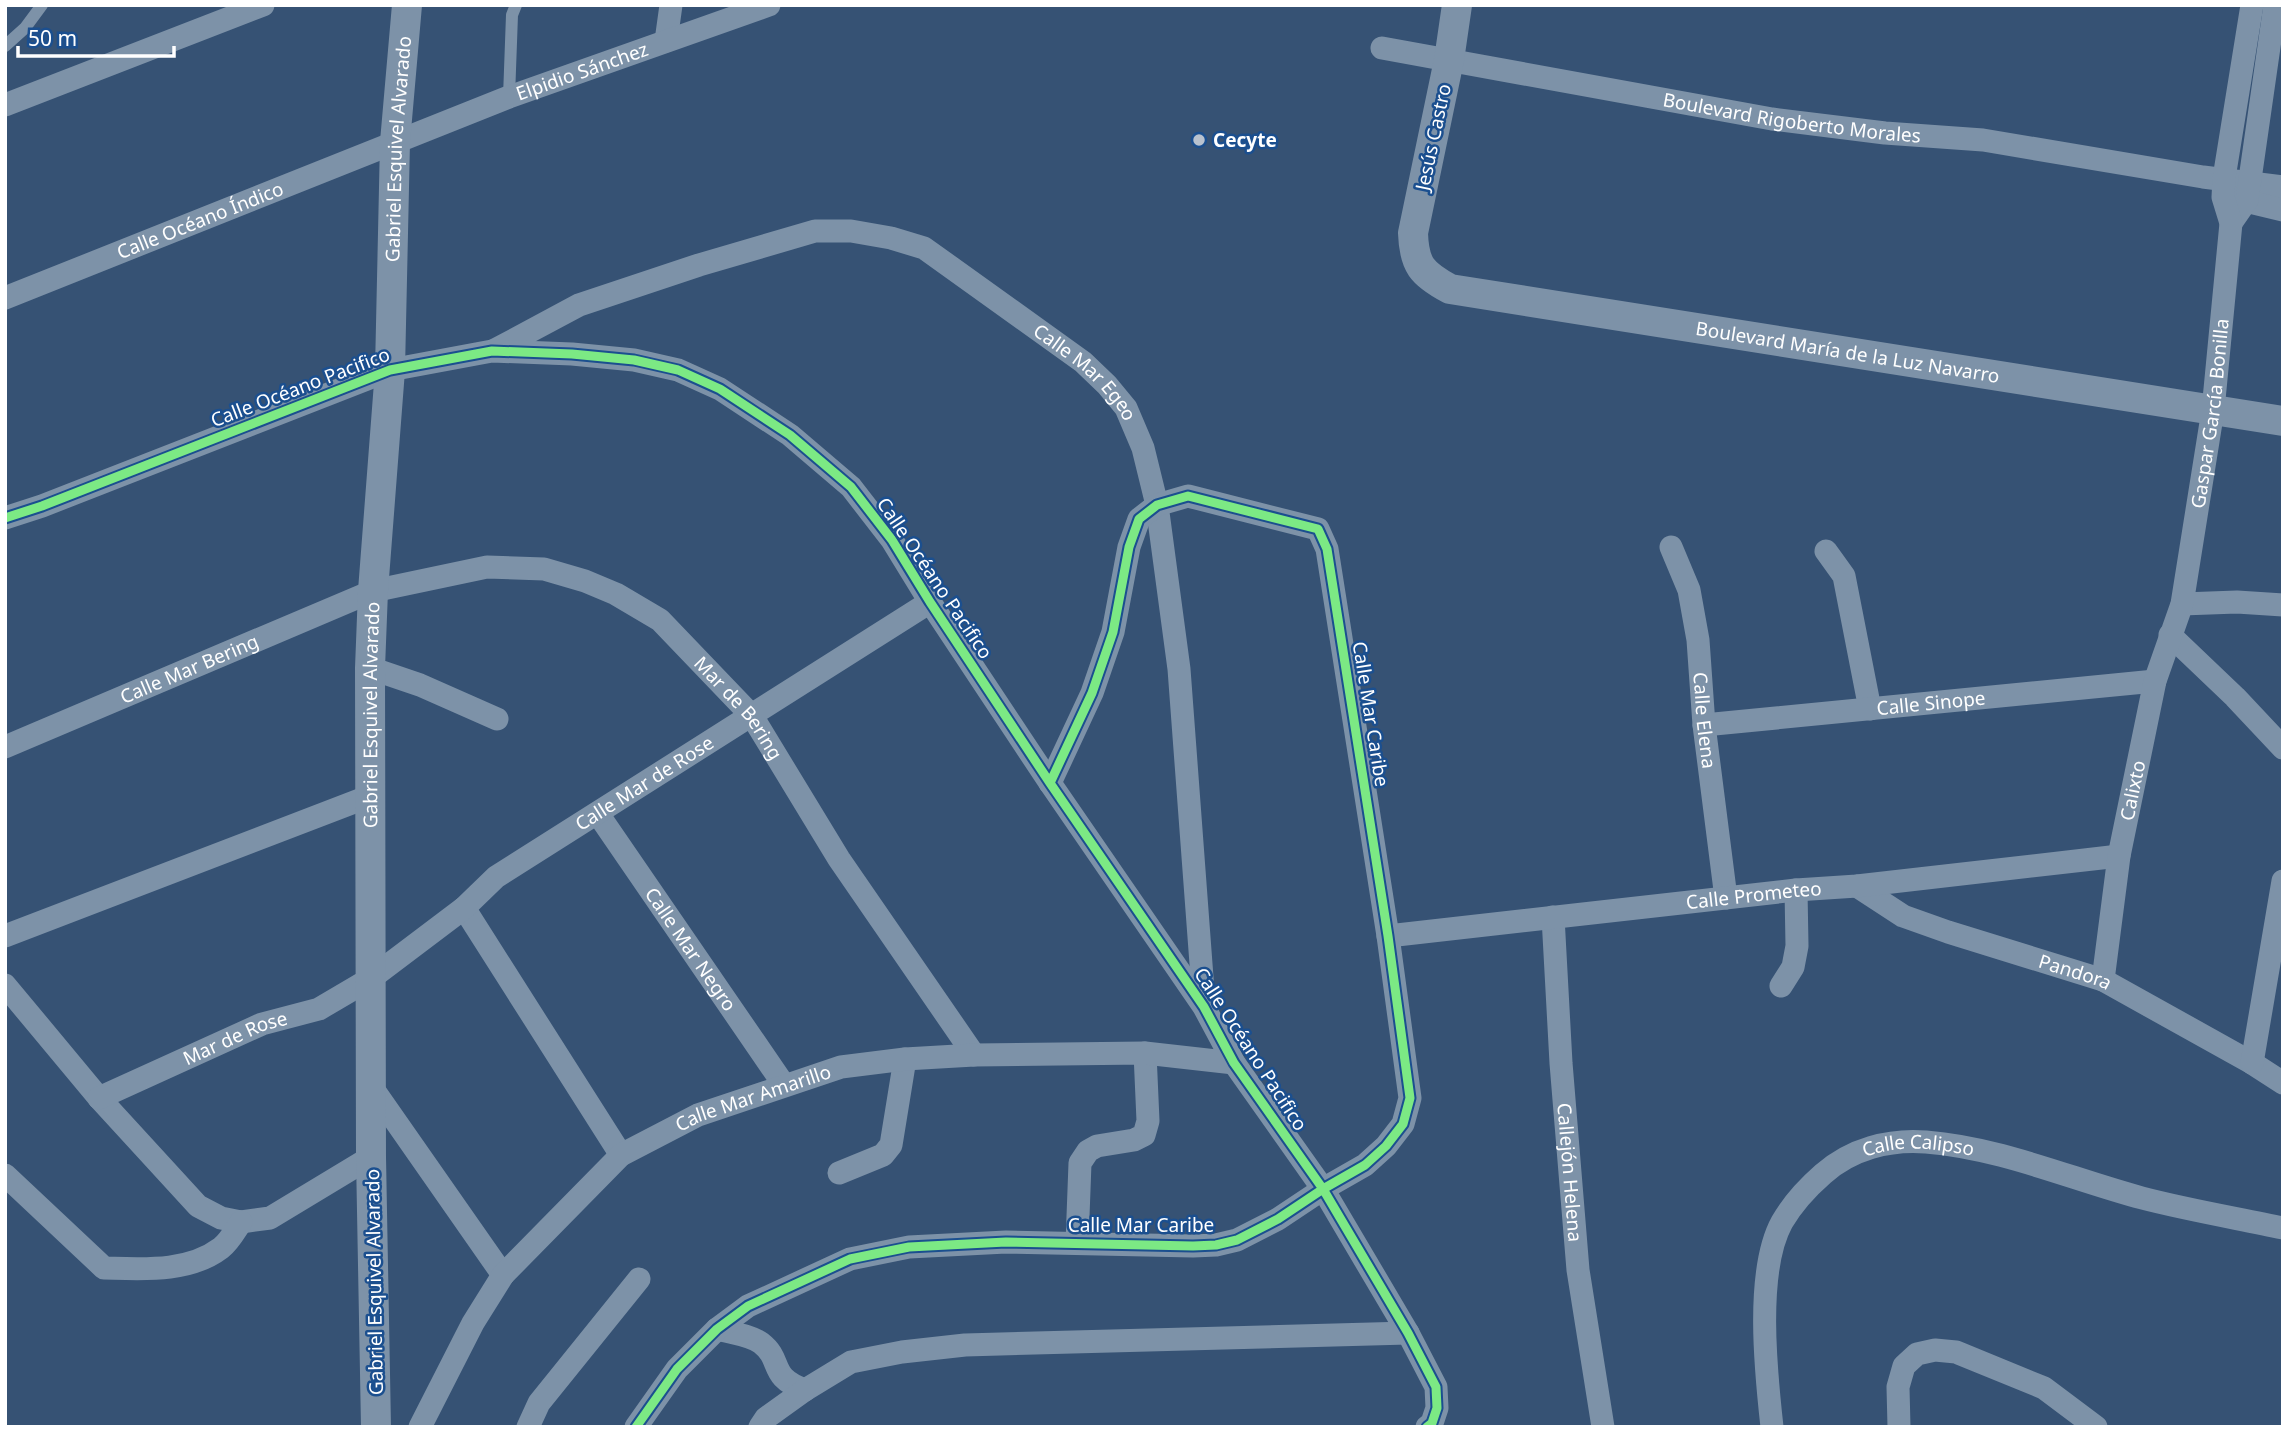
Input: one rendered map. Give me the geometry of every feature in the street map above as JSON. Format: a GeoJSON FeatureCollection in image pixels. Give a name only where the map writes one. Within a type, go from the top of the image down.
{"type":"FeatureCollection","features":[{"type":"Feature","properties":{"kind":"street"},"geometry":{"type":"LineString","coordinates":[[5,105],[263,5]]}},
{"type":"Feature","properties":{"kind":"street","name":"Gabriel Esquivel Alvarado"},"geometry":{"type":"LineString","coordinates":[[376,1427],[371,1157],[370,668],[373,591],[390,369],[395,142],[407,5]]}},
{"type":"Feature","properties":{"kind":"street"},"geometry":{"type":"LineString","coordinates":[[666,41],[671,5]]}},
{"type":"Feature","properties":{"kind":"street","name":"Elpidio Sánchez"},"geometry":{"type":"LineString","coordinates":[[395,142],[509,97],[769,5]]}},
{"type":"Feature","properties":{"kind":"street","name":"Jesús Castro"},"geometry":{"type":"LineString","coordinates":[[1419,267],[1413,252],[1413,233],[1457,5]]}},
{"type":"Feature","properties":{"kind":"street","name":"Gaspar García Bonilla"},"geometry":{"type":"LineString","coordinates":[[2182,604],[2213,410],[2231,223],[2217,184],[2252,5]]}},
{"type":"Feature","properties":{"kind":"street"},"geometry":{"type":"LineString","coordinates":[[2231,223],[2249,191],[2276,5]]}},
{"type":"Feature","properties":{"kind":"street","name":"Boulevard Rigoberto Morales"},"geometry":{"type":"LineString","coordinates":[[1382,48],[1772,119],[1885,133],[1983,140],[2249,191],[2283,210]]}},
{"type":"Feature","properties":{"kind":"street","name":"Calle Océano Índico"},"geometry":{"type":"LineString","coordinates":[[5,298],[395,142]]}},
{"type":"Feature","properties":{"kind":"street","name":"Boulevard Rigoberto Morales"},"geometry":{"type":"LineString","coordinates":[[2249,191],[2283,187]]}},
{"type":"Feature","properties":{"kind":"street","name":"Calle Mar Egeo"},"geometry":{"type":"LineString","coordinates":[[492,351],[579,305],[773,242],[815,231],[851,231],[891,238],[924,248],[1083,362],[1126,408],[1143,448],[1157,505],[1179,669],[1205,1007]]}},
{"type":"Feature","properties":{"kind":"street","name":"Boulevard María de la Luz Navarro"},"geometry":{"type":"LineString","coordinates":[[1419,267],[1433,280],[1450,289],[2283,421]]}},
{"type":"Feature","properties":{"kind":"street","name":"Calle Océano Pacifico"},"geometry":{"type":"LineString","coordinates":[[5,518],[42,506],[390,369],[492,351],[572,354],[634,360],[678,370],[720,389],[790,435],[850,487],[892,540],[930,602],[1051,783],[1205,1007],[1234,1063],[1322,1189],[1408,1333],[1436,1387],[1437,1408],[1432,1423],[1427,1427]]}},
{"type":"Feature","properties":{"kind":"street","name":"Calle Mar Caribe"},"geometry":{"type":"LineString","coordinates":[[636,1427],[677,1369],[718,1329],[748,1306],[850,1259],[909,1247],[1006,1242],[1216,1245],[1237,1240],[1278,1219],[1322,1189],[1366,1165],[1386,1146],[1403,1124],[1410,1098],[1388,936],[1327,549],[1318,529],[1188,496],[1157,505]]}},
{"type":"Feature","properties":{"kind":"street"},"geometry":{"type":"LineString","coordinates":[[1051,783],[1092,693],[1113,632],[1129,547],[1139,519],[1157,505]]}},
{"type":"Feature","properties":{"kind":"street","name":"Calle Elena"},"geometry":{"type":"LineString","coordinates":[[1671,547],[1689,590],[1699,639],[1704,725],[1726,898]]}},
{"type":"Feature","properties":{"kind":"street"},"geometry":{"type":"LineString","coordinates":[[1826,551],[1844,576],[1870,709]]}},
{"type":"Feature","properties":{"kind":"street","name":"Mar de Bering"},"geometry":{"type":"LineString","coordinates":[[373,591],[487,567],[544,569],[585,580],[616,594],[660,620],[752,716],[839,859],[975,1055]]}},
{"type":"Feature","properties":{"kind":"street","name":"Calle Mar Bering"},"geometry":{"type":"LineString","coordinates":[[5,747],[373,591]]}},
{"type":"Feature","properties":{"kind":"street","name":"Calle Mar de Rose"},"geometry":{"type":"LineString","coordinates":[[370,979],[464,908],[496,877],[930,602]]}},
{"type":"Feature","properties":{"kind":"street"},"geometry":{"type":"LineString","coordinates":[[2182,604],[2237,602],[2283,605]]}},
{"type":"Feature","properties":{"kind":"street","name":"Calixto"},"geometry":{"type":"LineString","coordinates":[[2103,980],[2119,856],[2155,681],[2182,604]]}},
{"type":"Feature","properties":{"kind":"street"},"geometry":{"type":"LineString","coordinates":[[2171,635],[2283,748]]}},
{"type":"Feature","properties":{"kind":"street"},"geometry":{"type":"LineString","coordinates":[[370,668],[432,690],[497,719]]}},
{"type":"Feature","properties":{"kind":"street","name":"Calle Sinope"},"geometry":{"type":"LineString","coordinates":[[1704,725],[2155,681]]}},
{"type":"Feature","properties":{"kind":"street"},"geometry":{"type":"LineString","coordinates":[[5,936],[370,796]]}},
{"type":"Feature","properties":{"kind":"street","name":"Calle Mar Negro"},"geometry":{"type":"LineString","coordinates":[[598,814],[784,1085]]}},
{"type":"Feature","properties":{"kind":"street","name":"Calle Prometeo"},"geometry":{"type":"LineString","coordinates":[[1388,936],[2119,856]]}},
{"type":"Feature","properties":{"kind":"street"},"geometry":{"type":"LineString","coordinates":[[2252,1063],[2283,881]]}},
{"type":"Feature","properties":{"kind":"street","name":"Pandora"},"geometry":{"type":"LineString","coordinates":[[1857,886],[1903,916],[2103,980],[2283,1083]]}},
{"type":"Feature","properties":{"kind":"street"},"geometry":{"type":"LineString","coordinates":[[1781,986],[1793,967],[1797,946],[1796,890]]}},
{"type":"Feature","properties":{"kind":"street"},"geometry":{"type":"LineString","coordinates":[[464,908],[621,1155]]}},
{"type":"Feature","properties":{"kind":"street","name":"Callejón Helena"},"geometry":{"type":"LineString","coordinates":[[1553,917],[1562,1075],[1578,1270],[1603,1427]]}},
{"type":"Feature","properties":{"kind":"street","name":"Mar de Rose"},"geometry":{"type":"LineString","coordinates":[[99,1098],[262,1024],[319,1009],[370,979]]}},
{"type":"Feature","properties":{"kind":"street"},"geometry":{"type":"LineString","coordinates":[[5,985],[99,1098],[198,1206],[221,1218],[241,1222],[270,1218],[371,1157]]}},
{"type":"Feature","properties":{"kind":"street"},"geometry":{"type":"LineString","coordinates":[[1077,1243],[1080,1163],[1088,1151],[1097,1146],[1134,1140],[1144,1135],[1148,1121],[1145,1053]]}},
{"type":"Feature","properties":{"kind":"street","name":"Calle Mar Amarillo"},"geometry":{"type":"LineString","coordinates":[[420,1427],[473,1323],[503,1275],[621,1155],[698,1115],[841,1067],[905,1059],[975,1055],[1145,1053],[1234,1063]]}},
{"type":"Feature","properties":{"kind":"street"},"geometry":{"type":"LineString","coordinates":[[839,1173],[883,1155],[891,1145],[905,1059]]}},
{"type":"Feature","properties":{"kind":"street"},"geometry":{"type":"LineString","coordinates":[[371,1086],[503,1275]]}},
{"type":"Feature","properties":{"kind":"street","name":"Calle Calipso"},"geometry":{"type":"LineString","coordinates":[[1772,1427],[1764,1330],[1769,1261],[1781,1224],[1804,1190],[1836,1162],[1877,1144],[1925,1142],[1983,1150],[2144,1198],[2283,1227]]}},
{"type":"Feature","properties":{"kind":"street"},"geometry":{"type":"LineString","coordinates":[[5,1175],[104,1268],[151,1269],[197,1262],[223,1247],[241,1222]]}},
{"type":"Feature","properties":{"kind":"street"},"geometry":{"type":"LineString","coordinates":[[528,1427],[539,1403],[639,1279]]}},
{"type":"Feature","properties":{"kind":"street"},"geometry":{"type":"LineString","coordinates":[[718,1329],[760,1342],[771,1354],[779,1374],[788,1384],[805,1390]]}},
{"type":"Feature","properties":{"kind":"street"},"geometry":{"type":"LineString","coordinates":[[760,1427],[766,1418],[805,1390],[851,1362],[902,1352],[965,1345],[1408,1333]]}},
{"type":"Feature","properties":{"kind":"street"},"geometry":{"type":"LineString","coordinates":[[1899,1427],[1898,1387],[1904,1366],[1917,1354],[1936,1350],[1956,1352],[2043,1388],[2096,1427]]}},
{"type":"Feature","properties":{"kind":"lane"},"geometry":{"type":"LineString","coordinates":[[5,46],[25,28],[42,5]]}},
{"type":"Feature","properties":{"kind":"lane"},"geometry":{"type":"LineString","coordinates":[[509,97],[512,16],[516,5]]}},
{"type":"Feature","properties":{"kind":"cycle path"},"geometry":{"type":"LineString","coordinates":[[5,518],[390,370],[492,351],[634,360],[678,370],[720,389],[790,435],[851,487],[892,540],[1050,783],[1204,1007],[1234,1063],[1323,1189],[1408,1333],[1436,1387],[1437,1408],[1432,1423],[1427,1427]]}},
{"type":"Feature","properties":{"kind":"cycle path"},"geometry":{"type":"LineString","coordinates":[[636,1427],[677,1369],[717,1329],[748,1306],[850,1259],[909,1247],[1006,1242],[1193,1246],[1216,1245],[1237,1240],[1278,1219],[1365,1165],[1386,1146],[1403,1124],[1410,1098],[1388,936],[1327,549],[1318,529],[1188,496],[1157,505],[1139,519],[1129,547],[1113,632],[1092,693],[1050,783]]}},
{"type":"Feature","properties":{"kind":"place","name":"Cecyte"},"geometry":{"type":"Point","coordinates":[1199,140]}}]}
